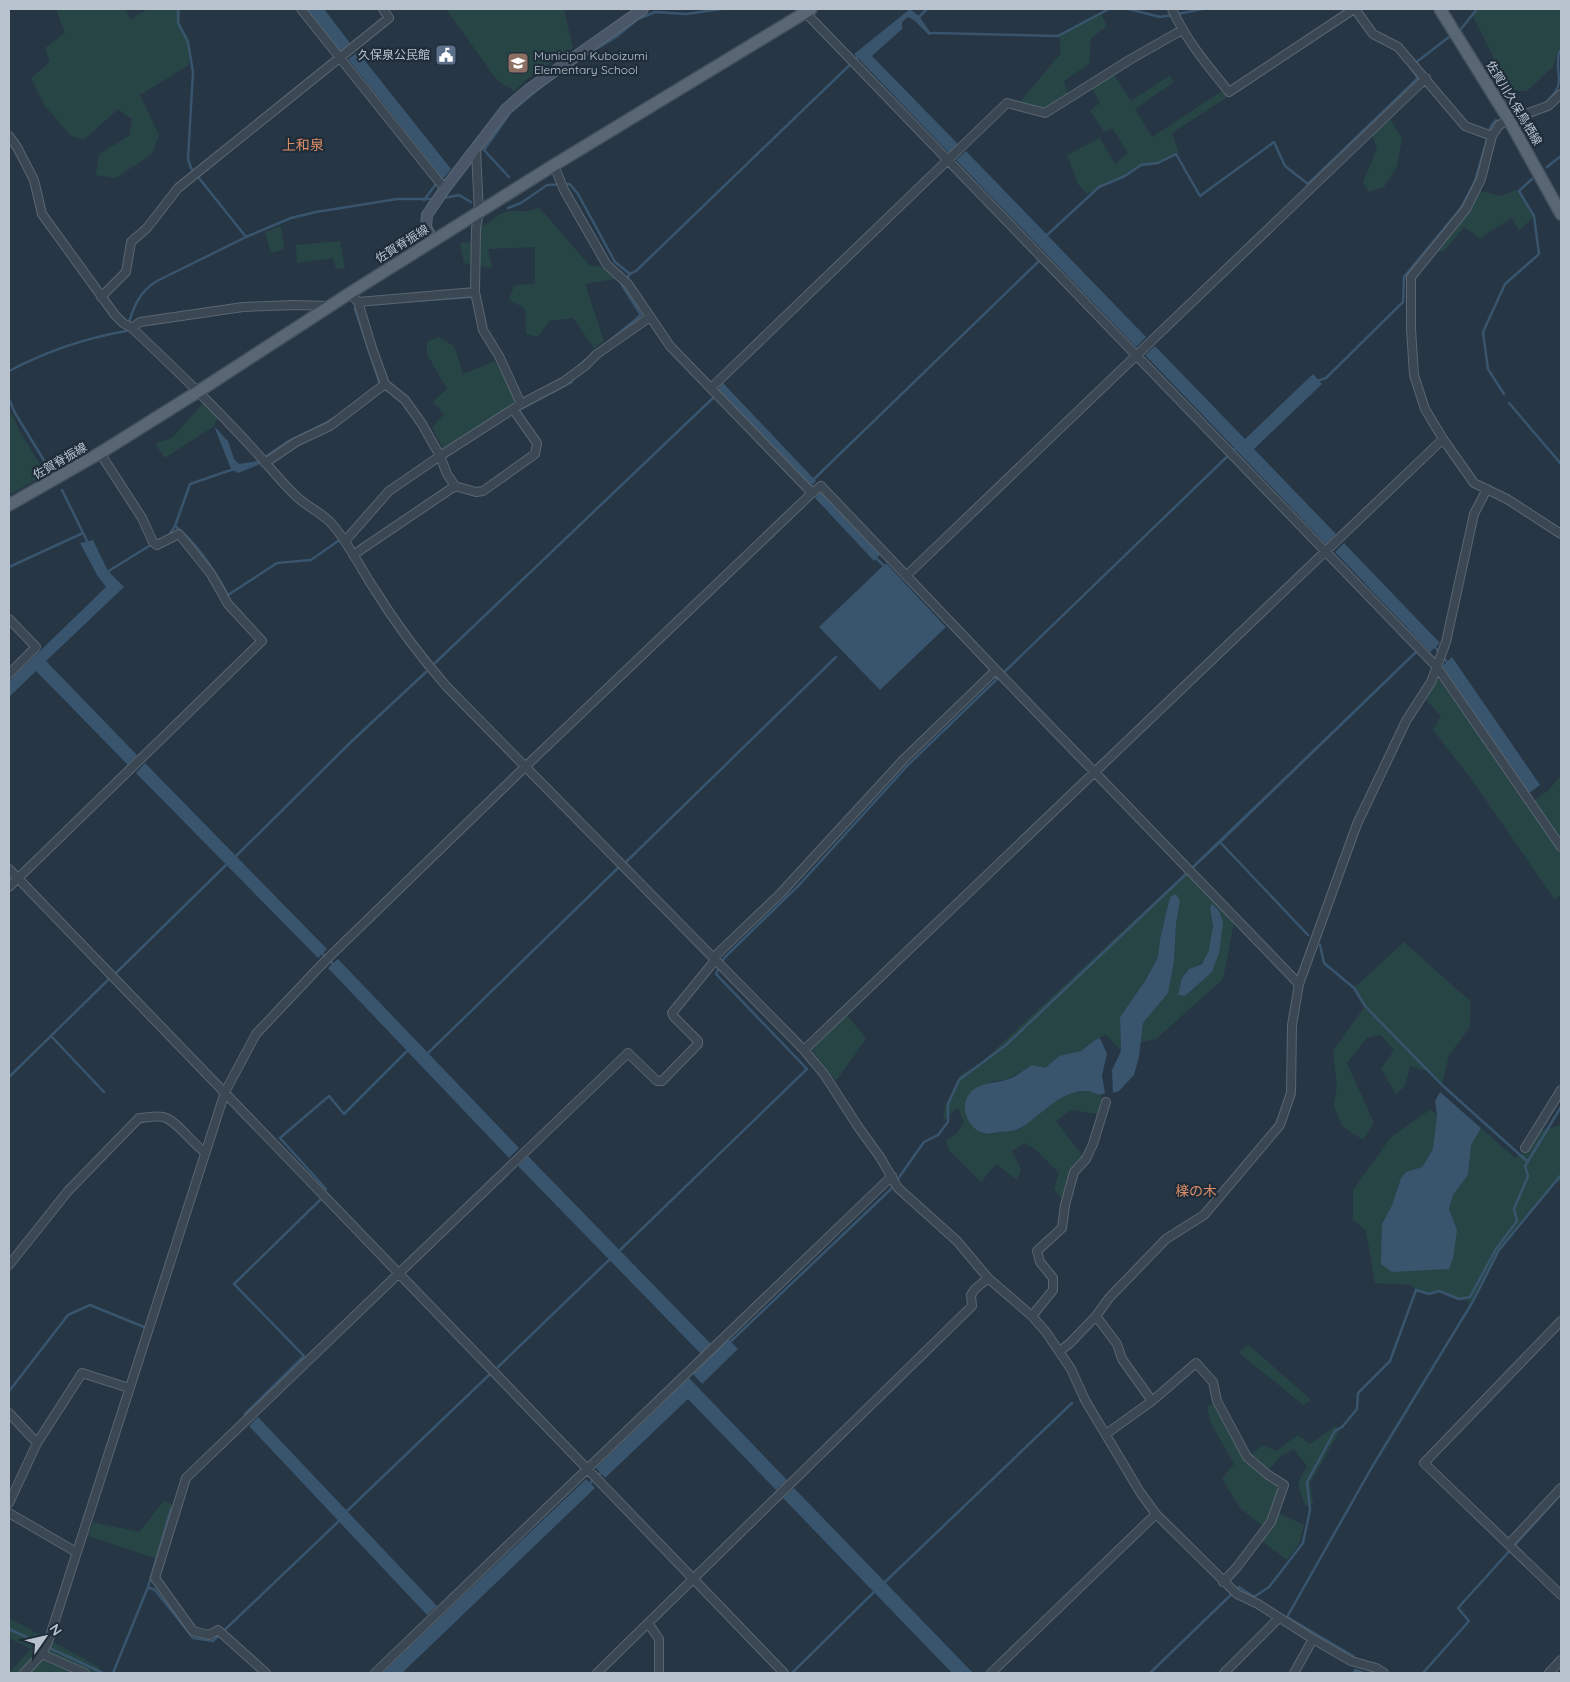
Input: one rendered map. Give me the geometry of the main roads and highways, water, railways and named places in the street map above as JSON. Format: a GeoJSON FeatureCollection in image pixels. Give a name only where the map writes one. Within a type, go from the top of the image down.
{"type":"FeatureCollection","features":[{"type":"Feature","properties":{"kind":"main road","name":"佐賀川久保鳥栖線"},"geometry":{"type":"LineString","coordinates":[[1440,9],[1509,120],[1561,214]]}},
{"type":"Feature","properties":{"kind":"main road","name":"佐賀脊振線"},"geometry":{"type":"LineString","coordinates":[[9,506],[100,453],[350,293],[806,10]]}},
{"type":"Feature","properties":{"kind":"water"},"geometry":{"type":"Polygon","coordinates":[[[307,9],[324,9],[350,43],[340,51],[307,9]]]}},
{"type":"Feature","properties":{"kind":"water"},"geometry":{"type":"Polygon","coordinates":[[[910,9],[919,16],[930,32],[939,32],[929,35],[915,21],[908,17],[902,22],[902,29],[872,56],[958,144],[949,153],[854,54],[910,9]]]}},
{"type":"Feature","properties":{"kind":"water"},"geometry":{"type":"Polygon","coordinates":[[[358,52],[451,169],[443,179],[348,59],[358,52]]]}},
{"type":"Feature","properties":{"kind":"water"},"geometry":{"type":"Polygon","coordinates":[[[966,151],[1146,337],[1136,347],[956,160],[966,151]]]}},
{"type":"Feature","properties":{"kind":"water"},"geometry":{"type":"Polygon","coordinates":[[[1155,346],[1245,439],[1313,374],[1322,384],[1254,449],[1336,534],[1326,544],[1145,355],[1155,346]]]}},
{"type":"Feature","properties":{"kind":"water"},"geometry":{"type":"Polygon","coordinates":[[[723,383],[816,481],[811,486],[718,389],[723,383]]]}},
{"type":"Feature","properties":{"kind":"water"},"geometry":{"type":"Polygon","coordinates":[[[352,406],[325,424],[292,442],[260,464],[238,473],[231,469],[214,426],[228,441],[234,459],[239,464],[257,461],[288,440],[352,406]]]}},
{"type":"Feature","properties":{"kind":"water"},"geometry":{"type":"Polygon","coordinates":[[[821,492],[880,555],[874,561],[815,498],[821,492]]]}},
{"type":"Feature","properties":{"kind":"water"},"geometry":{"type":"Polygon","coordinates":[[[93,540],[108,571],[124,587],[46,661],[137,755],[128,765],[36,671],[9,697],[9,681],[106,587],[97,575],[80,543],[93,540]]]}},
{"type":"Feature","properties":{"kind":"water"},"geometry":{"type":"Polygon","coordinates":[[[1344,543],[1440,643],[1430,652],[1335,552],[1344,543]]]}},
{"type":"Feature","properties":{"kind":"water"},"geometry":{"type":"Polygon","coordinates":[[[886,563],[946,627],[880,690],[819,627],[886,563]]]}},
{"type":"Feature","properties":{"kind":"water"},"geometry":{"type":"Polygon","coordinates":[[[1452,657],[1540,785],[1529,793],[1442,666],[1452,657]]]}},
{"type":"Feature","properties":{"kind":"water"},"geometry":{"type":"Polygon","coordinates":[[[145,763],[327,949],[318,958],[136,773],[145,763]]]}},
{"type":"Feature","properties":{"kind":"water"},"geometry":{"type":"Polygon","coordinates":[[[1176,894],[1180,901],[1176,923],[1174,962],[1168,993],[1143,1023],[1139,1057],[1134,1075],[1119,1091],[1113,1093],[1112,1070],[1121,1051],[1120,1017],[1145,981],[1158,957],[1160,939],[1170,897],[1176,894]]]}},
{"type":"Feature","properties":{"kind":"water"},"geometry":{"type":"Polygon","coordinates":[[[1212,904],[1219,911],[1223,922],[1219,953],[1212,972],[1185,996],[1178,995],[1182,978],[1189,969],[1202,964],[1209,950],[1213,926],[1210,908],[1212,904]]]}},
{"type":"Feature","properties":{"kind":"water"},"geometry":{"type":"Polygon","coordinates":[[[338,959],[519,1148],[509,1158],[328,968],[338,959]]]}},
{"type":"Feature","properties":{"kind":"water"},"geometry":{"type":"Polygon","coordinates":[[[1100,1038],[1107,1054],[1102,1075],[1105,1093],[1100,1095],[1078,1091],[1071,1093],[1057,1100],[1024,1126],[1014,1130],[986,1134],[979,1132],[969,1121],[965,1107],[966,1100],[974,1089],[1008,1079],[1032,1065],[1045,1068],[1059,1056],[1081,1051],[1100,1038]]]}},
{"type":"Feature","properties":{"kind":"water"},"geometry":{"type":"Polygon","coordinates":[[[1440,1092],[1481,1128],[1471,1145],[1468,1175],[1453,1195],[1449,1209],[1457,1230],[1453,1259],[1449,1269],[1392,1272],[1381,1264],[1382,1224],[1392,1205],[1401,1178],[1406,1172],[1422,1167],[1433,1149],[1437,1115],[1435,1101],[1440,1092]]]}},
{"type":"Feature","properties":{"kind":"water"},"geometry":{"type":"Polygon","coordinates":[[[528,1156],[711,1344],[701,1354],[518,1166],[528,1156]]]}},
{"type":"Feature","properties":{"kind":"water"},"geometry":{"type":"Polygon","coordinates":[[[728,1339],[738,1349],[702,1384],[692,1373],[728,1339]]]}},
{"type":"Feature","properties":{"kind":"water"},"geometry":{"type":"Polygon","coordinates":[[[689,1378],[787,1480],[776,1490],[688,1399],[605,1478],[596,1468],[689,1378]]]}},
{"type":"Feature","properties":{"kind":"water"},"geometry":{"type":"Polygon","coordinates":[[[258,1417],[437,1606],[427,1615],[249,1426],[258,1417]]]}},
{"type":"Feature","properties":{"kind":"water"},"geometry":{"type":"Polygon","coordinates":[[[586,1479],[595,1488],[402,1673],[382,1673],[586,1479]]]}},
{"type":"Feature","properties":{"kind":"water"},"geometry":{"type":"Polygon","coordinates":[[[794,1488],[973,1673],[952,1673],[783,1498],[794,1488]]]}},
{"type":"Feature","properties":{"kind":"waterway"},"geometry":{"type":"LineString","coordinates":[[178,9],[178,23],[188,42],[193,72],[188,159],[191,168],[246,237]]}},
{"type":"Feature","properties":{"kind":"waterway"},"geometry":{"type":"LineString","coordinates":[[580,59],[616,37],[638,19],[655,12],[686,14],[722,9]]}},
{"type":"Feature","properties":{"kind":"waterway"},"geometry":{"type":"LineString","coordinates":[[918,18],[927,9]]}},
{"type":"Feature","properties":{"kind":"waterway"},"geometry":{"type":"LineString","coordinates":[[934,33],[1058,36],[1109,9]]}},
{"type":"Feature","properties":{"kind":"waterway"},"geometry":{"type":"LineString","coordinates":[[1129,9],[1160,17],[1172,15]]}},
{"type":"Feature","properties":{"kind":"waterway"},"geometry":{"type":"LineString","coordinates":[[1177,14],[1203,9]]}},
{"type":"Feature","properties":{"kind":"waterway"},"geometry":{"type":"LineString","coordinates":[[1461,29],[1477,9]]}},
{"type":"Feature","properties":{"kind":"waterway"},"geometry":{"type":"LineString","coordinates":[[1047,235],[1099,187],[1125,176],[1141,165],[1158,163],[1176,154],[1200,196],[1274,142],[1285,166],[1308,184],[1418,78],[1410,67],[1449,37]]}},
{"type":"Feature","properties":{"kind":"waterway"},"geometry":{"type":"LineString","coordinates":[[1544,104],[1552,97],[1558,85],[1558,61],[1561,50]]}},
{"type":"Feature","properties":{"kind":"waterway"},"geometry":{"type":"LineString","coordinates":[[508,208],[521,203],[547,185],[570,184],[578,194],[615,262],[630,274],[636,271],[859,56]]}},
{"type":"Feature","properties":{"kind":"waterway"},"geometry":{"type":"LineString","coordinates":[[509,177],[484,150],[511,112],[547,82]]}},
{"type":"Feature","properties":{"kind":"waterway"},"geometry":{"type":"LineString","coordinates":[[1514,113],[1532,108]]}},
{"type":"Feature","properties":{"kind":"waterway"},"geometry":{"type":"LineString","coordinates":[[1489,134],[1491,126],[1496,120]]}},
{"type":"Feature","properties":{"kind":"waterway"},"geometry":{"type":"LineString","coordinates":[[1317,381],[1326,378],[1403,302],[1404,277],[1461,208],[1475,181],[1487,139]]}},
{"type":"Feature","properties":{"kind":"waterway"},"geometry":{"type":"LineString","coordinates":[[1547,167],[1561,156]]}},
{"type":"Feature","properties":{"kind":"waterway"},"geometry":{"type":"LineString","coordinates":[[1504,394],[1488,369],[1483,332],[1505,284],[1539,254],[1534,216],[1519,191],[1532,179]]}},
{"type":"Feature","properties":{"kind":"waterway"},"geometry":{"type":"LineString","coordinates":[[424,200],[436,184]]}},
{"type":"Feature","properties":{"kind":"waterway"},"geometry":{"type":"LineString","coordinates":[[444,198],[459,195],[471,202]]}},
{"type":"Feature","properties":{"kind":"waterway"},"geometry":{"type":"LineString","coordinates":[[9,371],[66,347],[126,331],[140,297],[157,281],[246,237],[291,218],[397,199],[434,199]]}},
{"type":"Feature","properties":{"kind":"waterway"},"geometry":{"type":"LineString","coordinates":[[814,479],[1038,262]]}},
{"type":"Feature","properties":{"kind":"waterway"},"geometry":{"type":"LineString","coordinates":[[607,343],[641,315],[622,285],[630,274]]}},
{"type":"Feature","properties":{"kind":"waterway"},"geometry":{"type":"LineString","coordinates":[[398,302],[472,297]]}},
{"type":"Feature","properties":{"kind":"waterway"},"geometry":{"type":"LineString","coordinates":[[355,309],[380,384],[378,385]]}},
{"type":"Feature","properties":{"kind":"waterway"},"geometry":{"type":"LineString","coordinates":[[578,366],[587,359]]}},
{"type":"Feature","properties":{"kind":"waterway"},"geometry":{"type":"LineString","coordinates":[[521,409],[572,382]]}},
{"type":"Feature","properties":{"kind":"waterway"},"geometry":{"type":"LineString","coordinates":[[435,663],[714,397]]}},
{"type":"Feature","properties":{"kind":"waterway"},"geometry":{"type":"LineString","coordinates":[[9,399],[15,413],[48,467]]}},
{"type":"Feature","properties":{"kind":"waterway"},"geometry":{"type":"LineString","coordinates":[[1509,403],[1561,464]]}},
{"type":"Feature","properties":{"kind":"waterway"},"geometry":{"type":"LineString","coordinates":[[722,963],[724,958],[800,884],[908,765],[1235,449],[1238,449]]}},
{"type":"Feature","properties":{"kind":"waterway"},"geometry":{"type":"LineString","coordinates":[[169,535],[175,526],[190,484],[234,469]]}},
{"type":"Feature","properties":{"kind":"waterway"},"geometry":{"type":"LineString","coordinates":[[62,490],[88,543]]}},
{"type":"Feature","properties":{"kind":"waterway"},"geometry":{"type":"LineString","coordinates":[[346,534],[355,524]]}},
{"type":"Feature","properties":{"kind":"waterway"},"geometry":{"type":"LineString","coordinates":[[175,526],[205,558],[228,595],[277,563],[311,560],[338,541]]}},
{"type":"Feature","properties":{"kind":"waterway"},"geometry":{"type":"LineString","coordinates":[[9,567],[83,533]]}},
{"type":"Feature","properties":{"kind":"waterway"},"geometry":{"type":"LineString","coordinates":[[107,572],[154,543]]}},
{"type":"Feature","properties":{"kind":"waterway"},"geometry":{"type":"LineString","coordinates":[[875,557],[883,565]]}},
{"type":"Feature","properties":{"kind":"waterway"},"geometry":{"type":"LineString","coordinates":[[1434,646],[1448,663]]}},
{"type":"Feature","properties":{"kind":"waterway"},"geometry":{"type":"LineString","coordinates":[[1416,652],[1220,842],[1193,867],[1416,652]]}},
{"type":"Feature","properties":{"kind":"waterway"},"geometry":{"type":"LineString","coordinates":[[625,863],[836,657]]}},
{"type":"Feature","properties":{"kind":"waterway"},"geometry":{"type":"LineString","coordinates":[[236,856],[353,740],[426,672]]}},
{"type":"Feature","properties":{"kind":"waterway"},"geometry":{"type":"LineString","coordinates":[[1220,842],[1308,935]]}},
{"type":"Feature","properties":{"kind":"waterway"},"geometry":{"type":"LineString","coordinates":[[116,973],[226,865]]}},
{"type":"Feature","properties":{"kind":"waterway"},"geometry":{"type":"LineString","coordinates":[[428,1053],[618,868]]}},
{"type":"Feature","properties":{"kind":"waterway"},"geometry":{"type":"LineString","coordinates":[[729,1343],[890,1190],[924,1142],[938,1135],[948,1122],[948,1104],[959,1080],[1006,1045],[1186,874]]}},
{"type":"Feature","properties":{"kind":"waterway"},"geometry":{"type":"LineString","coordinates":[[1320,945],[1324,963],[1354,988],[1365,1006],[1442,1085],[1528,1162]]}},
{"type":"Feature","properties":{"kind":"waterway"},"geometry":{"type":"LineString","coordinates":[[321,952],[335,966]]}},
{"type":"Feature","properties":{"kind":"waterway"},"geometry":{"type":"LineString","coordinates":[[618,1252],[807,1069],[716,974],[719,968]]}},
{"type":"Feature","properties":{"kind":"waterway"},"geometry":{"type":"LineString","coordinates":[[9,1077],[108,980]]}},
{"type":"Feature","properties":{"kind":"waterway"},"geometry":{"type":"LineString","coordinates":[[51,1036],[104,1092]]}},
{"type":"Feature","properties":{"kind":"waterway"},"geometry":{"type":"LineString","coordinates":[[326,1189],[280,1138],[329,1096],[344,1114],[407,1051]]}},
{"type":"Feature","properties":{"kind":"waterway"},"geometry":{"type":"LineString","coordinates":[[1150,1673],[1239,1587],[1254,1597],[1269,1587],[1303,1543],[1310,1510],[1307,1482],[1335,1431],[1342,1427],[1357,1409],[1358,1393],[1390,1361],[1416,1290],[1429,1294],[1439,1291],[1459,1299],[1470,1297],[1496,1249],[1517,1221],[1514,1209],[1528,1176],[1525,1166],[1561,1107]]}},
{"type":"Feature","properties":{"kind":"waterway"},"geometry":{"type":"LineString","coordinates":[[1354,1659],[1353,1656],[1287,1617],[1372,1467],[1472,1303],[1499,1250],[1561,1175]]}},
{"type":"Feature","properties":{"kind":"waterway"},"geometry":{"type":"LineString","coordinates":[[245,1414],[304,1356],[234,1284],[320,1200]]}},
{"type":"Feature","properties":{"kind":"waterway"},"geometry":{"type":"LineString","coordinates":[[498,1367],[609,1260]]}},
{"type":"Feature","properties":{"kind":"waterway"},"geometry":{"type":"LineString","coordinates":[[9,1390],[68,1315],[90,1305],[144,1327]]}},
{"type":"Feature","properties":{"kind":"waterway"},"geometry":{"type":"LineString","coordinates":[[347,1511],[489,1375]]}},
{"type":"Feature","properties":{"kind":"waterway"},"geometry":{"type":"LineString","coordinates":[[885,1582],[1072,1403]]}},
{"type":"Feature","properties":{"kind":"waterway"},"geometry":{"type":"LineString","coordinates":[[588,1485],[602,1472]]}},
{"type":"Feature","properties":{"kind":"waterway"},"geometry":{"type":"LineString","coordinates":[[1423,1673],[1469,1621],[1458,1608],[1561,1494]]}},
{"type":"Feature","properties":{"kind":"waterway"},"geometry":{"type":"LineString","coordinates":[[148,1587],[171,1509]]}},
{"type":"Feature","properties":{"kind":"waterway"},"geometry":{"type":"LineString","coordinates":[[113,1673],[148,1587],[155,1590],[193,1638],[213,1641],[339,1521]]}},
{"type":"Feature","properties":{"kind":"waterway"},"geometry":{"type":"LineString","coordinates":[[792,1673],[874,1592]]}},
{"type":"Feature","properties":{"kind":"waterway"},"geometry":{"type":"LineString","coordinates":[[9,1629],[103,1673]]}},
{"type":"Feature","properties":{"kind":"waterway"},"geometry":{"type":"LineString","coordinates":[[1354,1673],[1355,1670],[1364,1673]]}},
{"type":"Feature","properties":{"kind":"place","name":"久保泉公民館"},"geometry":{"type":"Point","coordinates":[446,55]}},
{"type":"Feature","properties":{"kind":"place","name":"Municipal Kuboizumi Elementary School"},"geometry":{"type":"Point","coordinates":[518,63]}},
{"type":"Feature","properties":{"kind":"district","name":"上和泉"},"geometry":{"type":"Point","coordinates":[303,145]}},
{"type":"Feature","properties":{"kind":"district","name":"檪の木"},"geometry":{"type":"Point","coordinates":[1196,1191]}}]}
